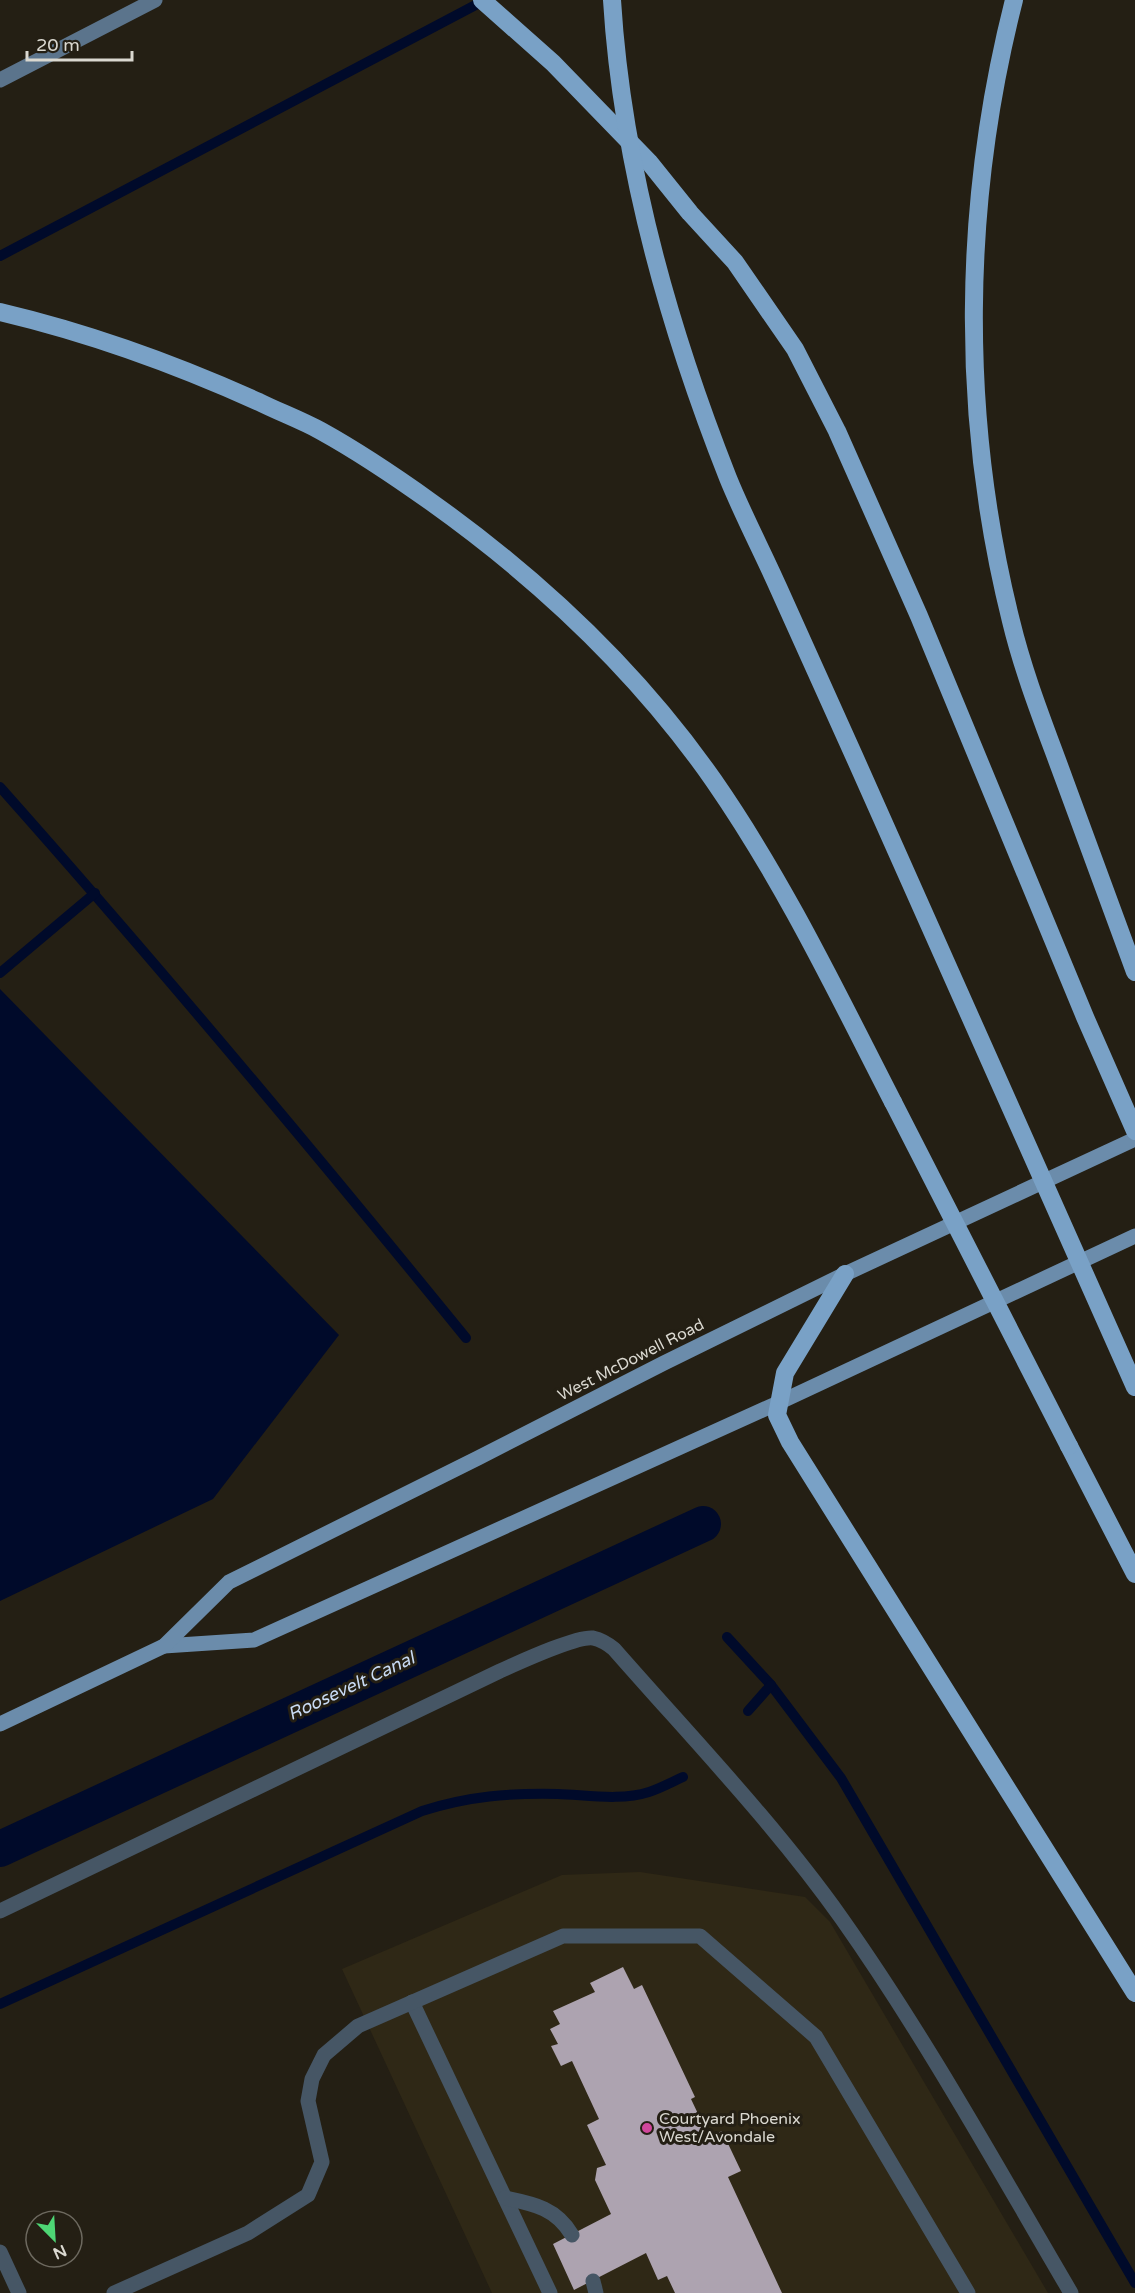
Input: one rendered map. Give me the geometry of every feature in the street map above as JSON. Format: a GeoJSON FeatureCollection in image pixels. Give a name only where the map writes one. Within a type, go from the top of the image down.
{"type":"FeatureCollection","features":[{"type":"Feature","properties":{"kind":"highway"},"geometry":{"type":"LineString","coordinates":[[482,0],[554,63],[649,162],[690,213],[735,262],[795,349],[837,431],[919,616],[1084,1017],[1135,1131]]}},
{"type":"Feature","properties":{"kind":"highway"},"geometry":{"type":"LineString","coordinates":[[612,0],[619,87],[639,188],[672,319],[722,460],[1135,1387]]}},
{"type":"Feature","properties":{"kind":"highway"},"geometry":{"type":"LineString","coordinates":[[1014,0],[992,104],[980,191],[973,279],[973,363],[985,496],[1011,621],[1034,698],[1135,972]]}},
{"type":"Feature","properties":{"kind":"highway"},"geometry":{"type":"LineString","coordinates":[[0,312],[55,325],[129,350],[218,384],[320,430],[416,491],[465,526],[523,574],[605,649],[662,714],[713,780],[789,900],[1135,1574]]}},
{"type":"Feature","properties":{"kind":"highway"},"geometry":{"type":"LineString","coordinates":[[845,1274],[784,1373],[777,1415],[790,1442],[1135,1993]]}},
{"type":"Feature","properties":{"kind":"main road"},"geometry":{"type":"LineString","coordinates":[[0,80],[155,0]]}},
{"type":"Feature","properties":{"kind":"main road","name":"West McDowell Road"},"geometry":{"type":"LineString","coordinates":[[0,1724],[164,1646],[229,1582],[845,1274],[1135,1139]]}},
{"type":"Feature","properties":{"kind":"main road","name":"West McDowell Road"},"geometry":{"type":"LineString","coordinates":[[164,1646],[254,1640],[778,1403],[1135,1236]]}},
{"type":"Feature","properties":{"kind":"street"},"geometry":{"type":"LineString","coordinates":[[0,1911],[510,1667],[571,1643],[590,1638],[602,1640],[614,1649],[777,1836],[841,1918],[921,2037],[1071,2293]]}},
{"type":"Feature","properties":{"kind":"street"},"geometry":{"type":"LineString","coordinates":[[114,2293],[248,2233],[308,2195],[322,2162],[308,2101],[312,2079],[324,2055],[358,2026],[563,1936],[700,1936],[816,2037],[968,2293]]}},
{"type":"Feature","properties":{"kind":"street"},"geometry":{"type":"LineString","coordinates":[[411,2002],[550,2293]]}},
{"type":"Feature","properties":{"kind":"street"},"geometry":{"type":"LineString","coordinates":[[505,2198],[548,2210],[563,2220],[572,2235]]}},
{"type":"Feature","properties":{"kind":"street"},"geometry":{"type":"LineString","coordinates":[[0,2252],[19,2293]]}},
{"type":"Feature","properties":{"kind":"shaded area"},"geometry":{"type":"Polygon","coordinates":[[[640,1872],[805,1897],[830,1922],[1048,2293],[492,2293],[342,1969],[562,1875],[640,1872]]]}},
{"type":"Feature","properties":{"kind":"water"},"geometry":{"type":"Polygon","coordinates":[[[0,989],[339,1335],[213,1499],[0,1601],[0,989]]]}},
{"type":"Feature","properties":{"kind":"building","name":"Courtyard Phoenix West/Avondale"},"geometry":{"type":"Polygon","coordinates":[[[623,1967],[634,1989],[642,1985],[695,2097],[691,2099],[709,2137],[722,2131],[741,2171],[728,2177],[782,2293],[675,2293],[667,2276],[658,2280],[646,2253],[574,2290],[553,2244],[611,2214],[595,2180],[597,2168],[606,2165],[587,2125],[599,2119],[572,2061],[561,2066],[551,2046],[558,2044],[550,2029],[560,2024],[553,2011],[595,1992],[590,1983],[623,1967]]]}},
{"type":"Feature","properties":{"kind":"waterway"},"geometry":{"type":"LineString","coordinates":[[0,256],[485,0]]}},
{"type":"Feature","properties":{"kind":"waterway"},"geometry":{"type":"LineString","coordinates":[[0,787],[236,1060],[466,1338]]}},
{"type":"Feature","properties":{"kind":"waterway"},"geometry":{"type":"LineString","coordinates":[[0,973],[95,893]]}},
{"type":"Feature","properties":{"kind":"waterway","name":"Roosevelt Canal"},"geometry":{"type":"LineString","coordinates":[[0,1849],[703,1524]]}},
{"type":"Feature","properties":{"kind":"waterway"},"geometry":{"type":"LineString","coordinates":[[727,1637],[771,1685],[841,1778],[1135,2283]]}},
{"type":"Feature","properties":{"kind":"waterway"},"geometry":{"type":"LineString","coordinates":[[748,1711],[771,1685]]}},
{"type":"Feature","properties":{"kind":"waterway"},"geometry":{"type":"LineString","coordinates":[[0,2004],[422,1811],[456,1802],[506,1795],[558,1794],[604,1797],[638,1795],[683,1777]]}},
{"type":"Feature","properties":{"kind":"place","name":"Courtyard Phoenix West/Avondale"},"geometry":{"type":"Point","coordinates":[647,2128]}}]}
